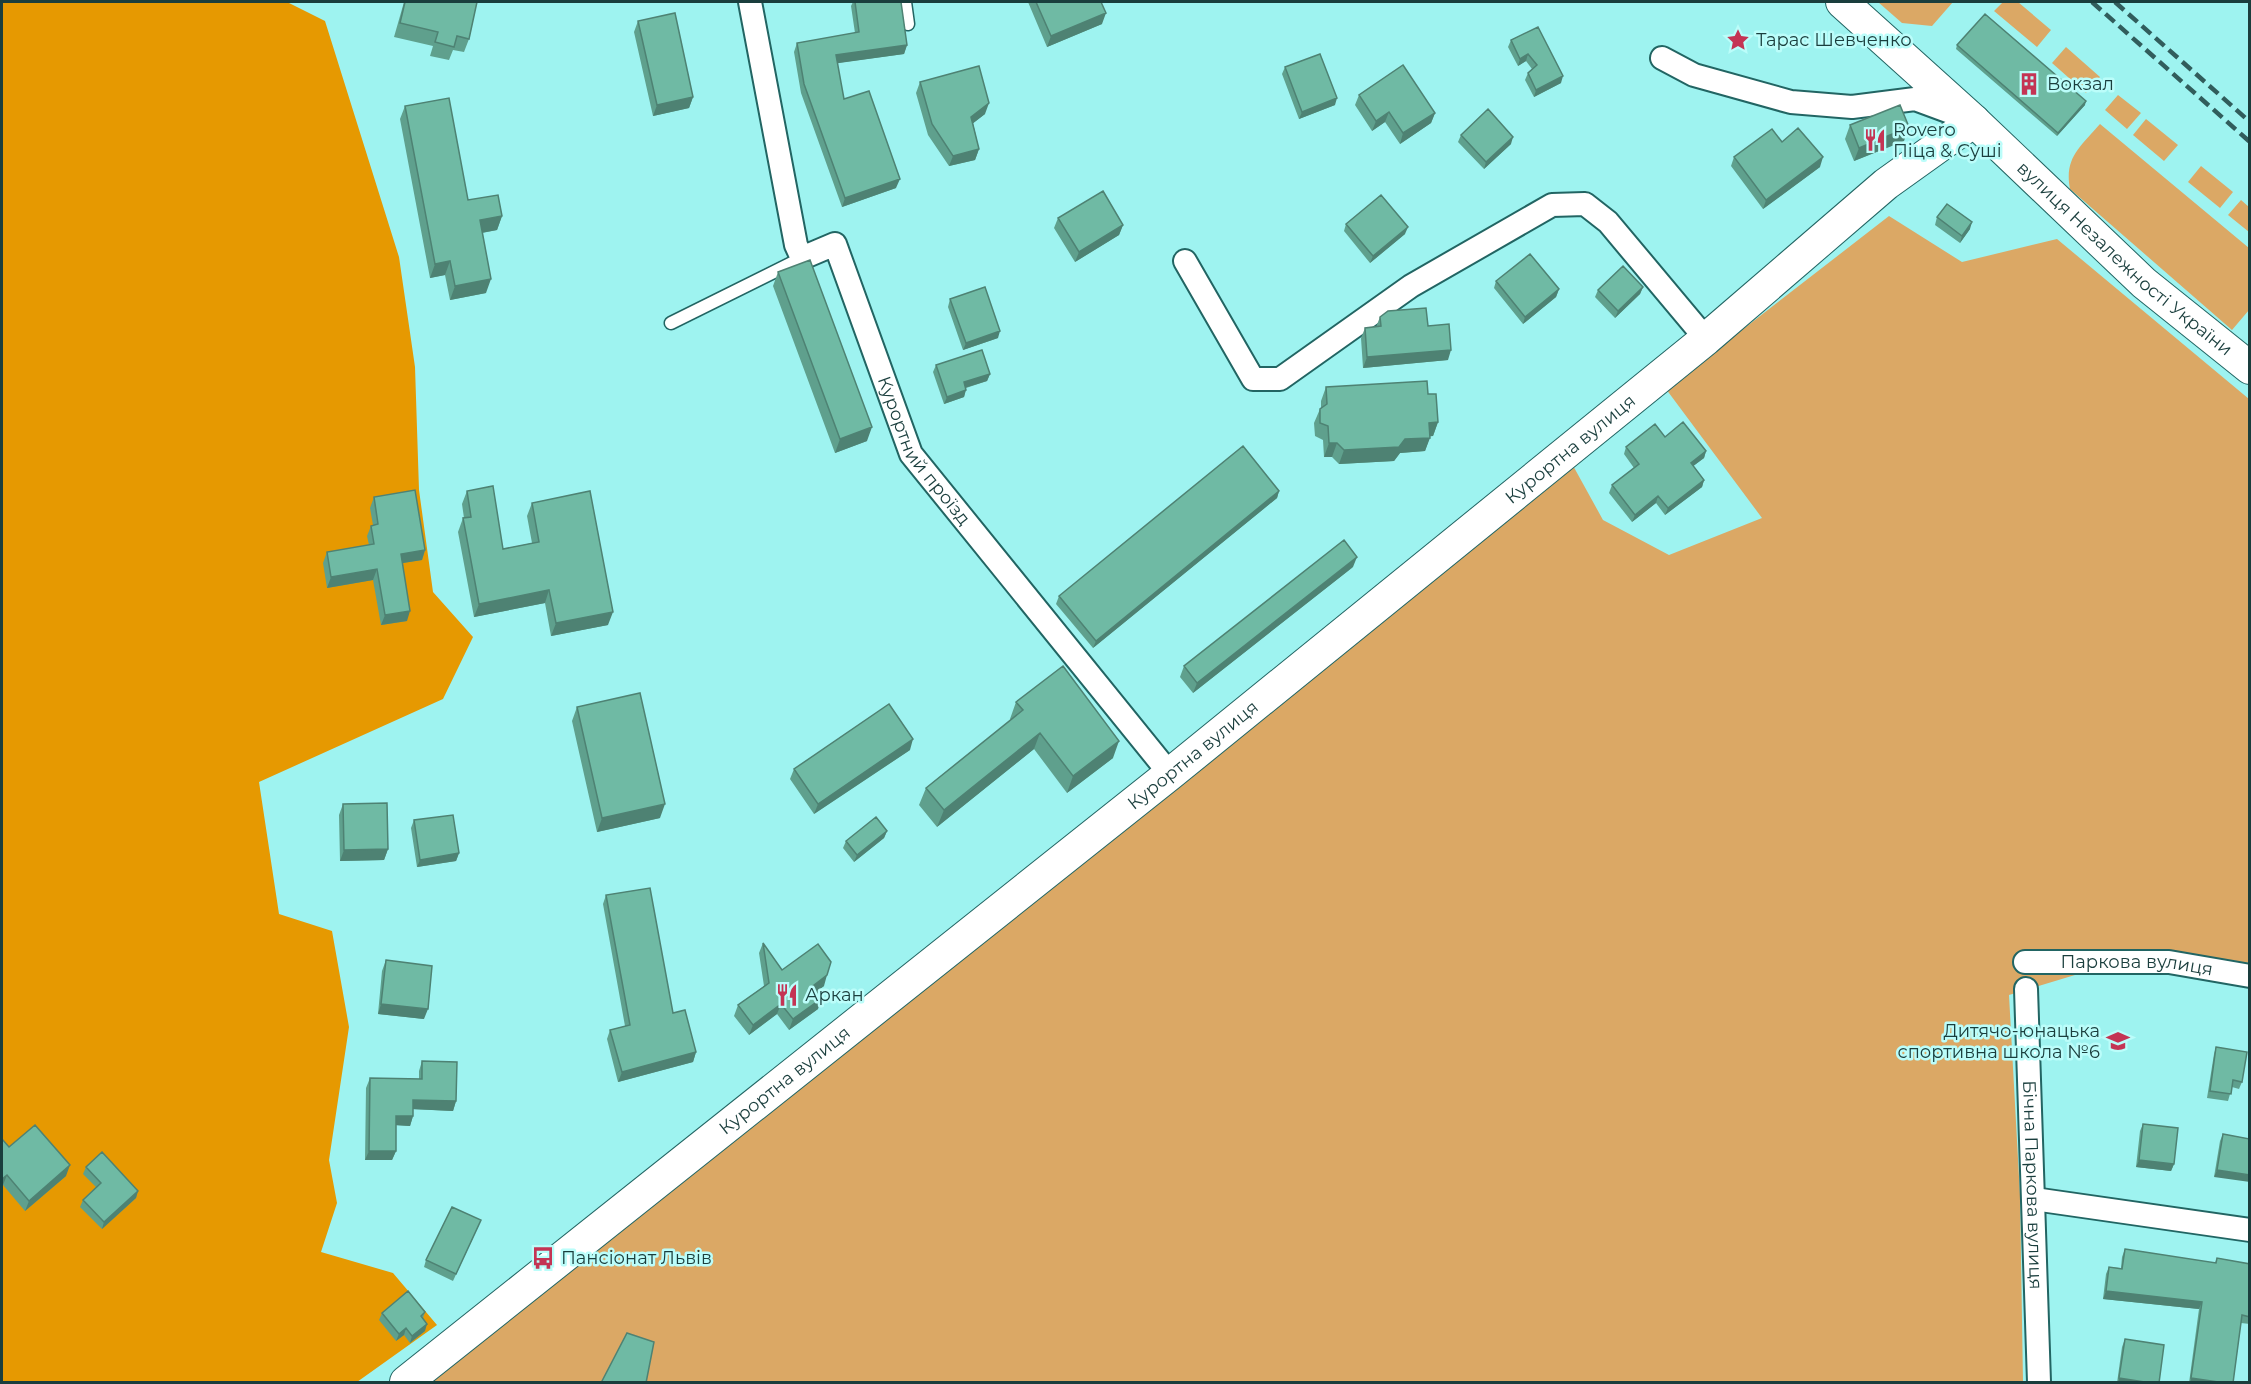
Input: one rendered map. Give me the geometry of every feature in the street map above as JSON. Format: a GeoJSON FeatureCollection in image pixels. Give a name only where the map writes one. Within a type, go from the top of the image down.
{"type":"FeatureCollection","features":[{"type":"Feature","properties":{"kind":"main road","name":"вулиця Незалежності України"},"geometry":{"type":"LineString","coordinates":[[1842,2],[1974,121],[2144,283],[2250,368]]}},
{"type":"Feature","properties":{"kind":"main road","name":"Курортна вулиця"},"geometry":{"type":"LineString","coordinates":[[406,1383],[1170,774],[1706,339],[1886,184],[1974,121]]}},
{"type":"Feature","properties":{"kind":"street"},"geometry":{"type":"LineString","coordinates":[[750,2],[796,245],[802,258]]}},
{"type":"Feature","properties":{"kind":"street"},"geometry":{"type":"LineString","coordinates":[[1662,58],[1694,75],[1791,102],[1852,107],[1915,99],[1974,121]]}},
{"type":"Feature","properties":{"kind":"street"},"geometry":{"type":"LineString","coordinates":[[1185,261],[1253,379],[1280,379],[1411,286],[1552,205],[1585,204],[1608,222],[1706,339]]}},
{"type":"Feature","properties":{"kind":"street","name":"Курортний проїзд"},"geometry":{"type":"LineString","coordinates":[[802,258],[835,244],[911,454],[1170,774]]}},
{"type":"Feature","properties":{"kind":"street","name":"Паркова вулиця"},"geometry":{"type":"LineString","coordinates":[[2025,962],[2169,962],[2250,976]]}},
{"type":"Feature","properties":{"kind":"street","name":"Бічна Паркова вулиця"},"geometry":{"type":"LineString","coordinates":[[2026,989],[2039,1383]]}},
{"type":"Feature","properties":{"kind":"street"},"geometry":{"type":"LineString","coordinates":[[2034,1199],[2250,1230]]}},
{"type":"Feature","properties":{"kind":"lane"},"geometry":{"type":"LineString","coordinates":[[904,2],[908,24]]}},
{"type":"Feature","properties":{"kind":"lane","name":"Курортний проїзд"},"geometry":{"type":"LineString","coordinates":[[671,323],[802,258]]}},
{"type":"Feature","properties":{"kind":"shaded area"},"geometry":{"type":"Polygon","coordinates":[[[2,2],[287,2],[325,21],[399,257],[415,367],[419,490],[433,592],[473,637],[443,699],[259,782],[279,914],[332,931],[349,1027],[329,1160],[337,1203],[321,1252],[393,1273],[437,1325],[357,1382],[2,1382],[2,2]]]}},
{"type":"Feature","properties":{"kind":"shaded area"},"geometry":{"type":"Polygon","coordinates":[[[1878,2],[1953,2],[1932,26],[1902,23],[1878,2]]]}},
{"type":"Feature","properties":{"kind":"shaded area"},"geometry":{"type":"Polygon","coordinates":[[[2003,2],[2018,2],[2051,30],[2037,47],[1994,11],[2003,2]]]}},
{"type":"Feature","properties":{"kind":"shaded area"},"geometry":{"type":"Polygon","coordinates":[[[2066,47],[2100,77],[2086,93],[2052,63],[2066,47]]]}},
{"type":"Feature","properties":{"kind":"shaded area"},"geometry":{"type":"Polygon","coordinates":[[[2118,95],[2141,113],[2127,129],[2105,110],[2118,95]]]}},
{"type":"Feature","properties":{"kind":"shaded area"},"geometry":{"type":"Polygon","coordinates":[[[2146,119],[2178,145],[2164,161],[2133,135],[2146,119]]]}},
{"type":"Feature","properties":{"kind":"shaded area"},"geometry":{"type":"Polygon","coordinates":[[[2100,124],[2249,248],[2249,310],[2232,330],[2070,189],[2069,169],[2075,154],[2100,124]]]}},
{"type":"Feature","properties":{"kind":"shaded area"},"geometry":{"type":"Polygon","coordinates":[[[2201,166],[2233,192],[2220,208],[2188,182],[2201,166]]]}},
{"type":"Feature","properties":{"kind":"shaded area"},"geometry":{"type":"Polygon","coordinates":[[[2241,200],[2249,207],[2249,232],[2228,215],[2241,200]]]}},
{"type":"Feature","properties":{"kind":"shaded area"},"geometry":{"type":"Polygon","coordinates":[[[1889,216],[1962,262],[2057,239],[2249,399],[2249,963],[2161,949],[2009,995],[2020,1195],[2023,1382],[423,1382],[1571,462],[1603,520],[1669,555],[1762,518],[1666,389],[1889,216]]]}},
{"type":"Feature","properties":{"kind":"building"},"geometry":{"type":"Polygon","coordinates":[[[405,2],[477,2],[469,39],[457,36],[454,47],[435,42],[438,32],[400,23],[405,2]]]}},
{"type":"Feature","properties":{"kind":"building"},"geometry":{"type":"Polygon","coordinates":[[[855,2],[901,2],[907,45],[836,55],[844,99],[869,91],[900,179],[845,198],[804,84],[797,43],[859,32],[855,2]]]}},
{"type":"Feature","properties":{"kind":"building"},"geometry":{"type":"Polygon","coordinates":[[[1036,2],[1101,2],[1106,13],[1051,36],[1036,2]]]}},
{"type":"Feature","properties":{"kind":"building"},"geometry":{"type":"Polygon","coordinates":[[[675,13],[693,97],[657,105],[638,21],[675,13]]]}},
{"type":"Feature","properties":{"kind":"building","name":"Вокзал"},"geometry":{"type":"Polygon","coordinates":[[[1985,14],[2086,101],[2058,133],[1957,45],[1985,14]]]}},
{"type":"Feature","properties":{"kind":"building"},"geometry":{"type":"Polygon","coordinates":[[[1538,27],[1563,76],[1536,90],[1528,73],[1537,65],[1528,54],[1520,59],[1511,40],[1538,27]]]}},
{"type":"Feature","properties":{"kind":"building"},"geometry":{"type":"Polygon","coordinates":[[[1320,54],[1337,98],[1302,112],[1285,67],[1320,54]]]}},
{"type":"Feature","properties":{"kind":"building"},"geometry":{"type":"Polygon","coordinates":[[[1403,65],[1435,113],[1403,133],[1389,112],[1376,121],[1359,95],[1403,65]]]}},
{"type":"Feature","properties":{"kind":"building"},"geometry":{"type":"Polygon","coordinates":[[[979,66],[989,103],[971,117],[979,149],[953,156],[932,124],[920,82],[979,66]]]}},
{"type":"Feature","properties":{"kind":"building"},"geometry":{"type":"Polygon","coordinates":[[[449,98],[468,200],[498,195],[502,216],[480,220],[491,279],[455,286],[450,261],[435,264],[405,106],[449,98]]]}},
{"type":"Feature","properties":{"kind":"building"},"geometry":{"type":"Polygon","coordinates":[[[1900,105],[1909,127],[1859,148],[1850,125],[1900,105]]]}},
{"type":"Feature","properties":{"kind":"building"},"geometry":{"type":"Polygon","coordinates":[[[1488,109],[1513,137],[1486,162],[1461,135],[1488,109]]]}},
{"type":"Feature","properties":{"kind":"building"},"geometry":{"type":"Polygon","coordinates":[[[1798,128],[1823,157],[1766,200],[1734,157],[1772,129],[1782,142],[1798,128]]]}},
{"type":"Feature","properties":{"kind":"building"},"geometry":{"type":"Polygon","coordinates":[[[1103,191],[1123,225],[1079,252],[1058,218],[1103,191]]]}},
{"type":"Feature","properties":{"kind":"building"},"geometry":{"type":"Polygon","coordinates":[[[1381,195],[1408,227],[1373,256],[1346,224],[1381,195]]]}},
{"type":"Feature","properties":{"kind":"building"},"geometry":{"type":"Polygon","coordinates":[[[1947,204],[1972,222],[1962,236],[1937,217],[1947,204]]]}},
{"type":"Feature","properties":{"kind":"building"},"geometry":{"type":"Polygon","coordinates":[[[1530,254],[1559,289],[1525,317],[1496,281],[1530,254]]]}},
{"type":"Feature","properties":{"kind":"building"},"geometry":{"type":"Polygon","coordinates":[[[810,260],[872,427],[840,439],[778,272],[810,260]]]}},
{"type":"Feature","properties":{"kind":"building"},"geometry":{"type":"Polygon","coordinates":[[[1623,266],[1643,287],[1618,311],[1598,290],[1623,266]]]}},
{"type":"Feature","properties":{"kind":"building"},"geometry":{"type":"Polygon","coordinates":[[[985,287],[1000,331],[966,343],[950,299],[985,287]]]}},
{"type":"Feature","properties":{"kind":"building"},"geometry":{"type":"Polygon","coordinates":[[[1426,308],[1428,326],[1449,324],[1451,350],[1367,357],[1365,328],[1381,326],[1380,317],[1388,311],[1426,308]]]}},
{"type":"Feature","properties":{"kind":"building"},"geometry":{"type":"Polygon","coordinates":[[[982,350],[990,374],[964,382],[966,390],[947,397],[936,365],[982,350]]]}},
{"type":"Feature","properties":{"kind":"building"},"geometry":{"type":"Polygon","coordinates":[[[1427,381],[1428,394],[1436,394],[1438,422],[1429,423],[1430,438],[1405,439],[1399,447],[1344,450],[1337,443],[1329,443],[1328,426],[1320,423],[1320,409],[1327,404],[1326,387],[1427,381]]]}},
{"type":"Feature","properties":{"kind":"building"},"geometry":{"type":"Polygon","coordinates":[[[1683,422],[1706,451],[1691,463],[1704,480],[1668,508],[1658,496],[1635,515],[1612,485],[1639,464],[1626,447],[1655,424],[1665,437],[1683,422]]]}},
{"type":"Feature","properties":{"kind":"building"},"geometry":{"type":"Polygon","coordinates":[[[1243,446],[1279,491],[1096,641],[1059,596],[1243,446]]]}},
{"type":"Feature","properties":{"kind":"building"},"geometry":{"type":"Polygon","coordinates":[[[493,486],[503,549],[539,542],[532,503],[590,491],[613,612],[556,623],[549,590],[479,604],[463,518],[471,517],[467,491],[493,486]]]}},
{"type":"Feature","properties":{"kind":"building"},"geometry":{"type":"Polygon","coordinates":[[[415,490],[425,550],[401,554],[410,611],[385,615],[377,569],[331,577],[327,552],[374,544],[371,526],[378,524],[374,497],[415,490]]]}},
{"type":"Feature","properties":{"kind":"building"},"geometry":{"type":"Polygon","coordinates":[[[1344,540],[1357,557],[1197,683],[1184,666],[1344,540]]]}},
{"type":"Feature","properties":{"kind":"building"},"geometry":{"type":"Polygon","coordinates":[[[1063,666],[1119,741],[1073,776],[1040,733],[944,810],[926,788],[1023,710],[1016,702],[1063,666]]]}},
{"type":"Feature","properties":{"kind":"building"},"geometry":{"type":"Polygon","coordinates":[[[640,693],[665,804],[602,818],[577,707],[640,693]]]}},
{"type":"Feature","properties":{"kind":"building"},"geometry":{"type":"Polygon","coordinates":[[[889,704],[913,739],[818,804],[794,769],[889,704]]]}},
{"type":"Feature","properties":{"kind":"building"},"geometry":{"type":"Polygon","coordinates":[[[387,803],[388,849],[344,850],[343,804],[387,803]]]}},
{"type":"Feature","properties":{"kind":"building"},"geometry":{"type":"Polygon","coordinates":[[[453,815],[459,853],[420,860],[414,820],[453,815]]]}},
{"type":"Feature","properties":{"kind":"building"},"geometry":{"type":"Polygon","coordinates":[[[876,817],[887,831],[857,855],[846,841],[876,817]]]}},
{"type":"Feature","properties":{"kind":"building"},"geometry":{"type":"Polygon","coordinates":[[[650,888],[673,1013],[685,1010],[696,1052],[622,1072],[610,1030],[630,1025],[606,895],[650,888]]]}},
{"type":"Feature","properties":{"kind":"building","name":"Аркан"},"geometry":{"type":"Polygon","coordinates":[[[763,943],[782,970],[818,944],[831,962],[827,975],[813,986],[822,998],[793,1019],[781,1004],[753,1025],[738,1005],[769,983],[763,943]]]}},
{"type":"Feature","properties":{"kind":"building"},"geometry":{"type":"Polygon","coordinates":[[[386,960],[432,966],[428,1009],[381,1004],[386,960]]]}},
{"type":"Feature","properties":{"kind":"building"},"geometry":{"type":"Polygon","coordinates":[[[2216,1047],[2247,1052],[2242,1082],[2233,1080],[2231,1094],[2210,1091],[2216,1047]]]}},
{"type":"Feature","properties":{"kind":"building"},"geometry":{"type":"Polygon","coordinates":[[[422,1061],[457,1062],[456,1101],[413,1100],[413,1116],[396,1116],[396,1151],[369,1151],[370,1078],[422,1079],[422,1061]]]}},
{"type":"Feature","properties":{"kind":"building"},"geometry":{"type":"Polygon","coordinates":[[[2143,1124],[2178,1128],[2174,1164],[2139,1160],[2143,1124]]]}},
{"type":"Feature","properties":{"kind":"building"},"geometry":{"type":"Polygon","coordinates":[[[35,1125],[70,1165],[29,1201],[7,1175],[2,1179],[2,1139],[9,1147],[35,1125]]]}},
{"type":"Feature","properties":{"kind":"building"},"geometry":{"type":"Polygon","coordinates":[[[2223,1134],[2250,1139],[2250,1175],[2217,1170],[2223,1134]]]}},
{"type":"Feature","properties":{"kind":"building"},"geometry":{"type":"Polygon","coordinates":[[[102,1152],[138,1191],[104,1222],[83,1200],[101,1183],[86,1167],[102,1152]]]}},
{"type":"Feature","properties":{"kind":"building"},"geometry":{"type":"Polygon","coordinates":[[[452,1207],[481,1220],[456,1274],[426,1260],[452,1207]]]}},
{"type":"Feature","properties":{"kind":"building"},"geometry":{"type":"Polygon","coordinates":[[[2125,1249],[2216,1263],[2217,1258],[2250,1264],[2250,1317],[2242,1315],[2233,1383],[2191,1378],[2202,1302],[2106,1291],[2109,1267],[2122,1269],[2125,1249]]]}},
{"type":"Feature","properties":{"kind":"building"},"geometry":{"type":"Polygon","coordinates":[[[408,1291],[425,1312],[421,1316],[427,1324],[412,1336],[406,1328],[399,1334],[382,1313],[408,1291]]]}},
{"type":"Feature","properties":{"kind":"building"},"geometry":{"type":"Polygon","coordinates":[[[627,1333],[654,1342],[646,1383],[601,1383],[627,1333]]]}},
{"type":"Feature","properties":{"kind":"building"},"geometry":{"type":"Polygon","coordinates":[[[2125,1339],[2164,1345],[2159,1383],[2119,1378],[2125,1339]]]}},
{"type":"Feature","properties":{"kind":"railway"},"geometry":{"type":"LineString","coordinates":[[2092,2],[2250,142]]}},
{"type":"Feature","properties":{"kind":"railway"},"geometry":{"type":"LineString","coordinates":[[2115,2],[2250,122]]}},
{"type":"Feature","properties":{"kind":"place","name":"Тарас Шевченко"},"geometry":{"type":"Point","coordinates":[1738,40]}},
{"type":"Feature","properties":{"kind":"place","name":"Вокзал"},"geometry":{"type":"Point","coordinates":[2029,84]}},
{"type":"Feature","properties":{"kind":"place","name":"Rovero Піца & Суші"},"geometry":{"type":"Point","coordinates":[1875,140]}},
{"type":"Feature","properties":{"kind":"place","name":"Аркан"},"geometry":{"type":"Point","coordinates":[787,995]}},
{"type":"Feature","properties":{"kind":"place","name":"Дитячо-юнацька спортивна школа №6"},"geometry":{"type":"Point","coordinates":[2118,1041]}},
{"type":"Feature","properties":{"kind":"place","name":"Пансіонат Львів"},"geometry":{"type":"Point","coordinates":[543,1258]}}]}
